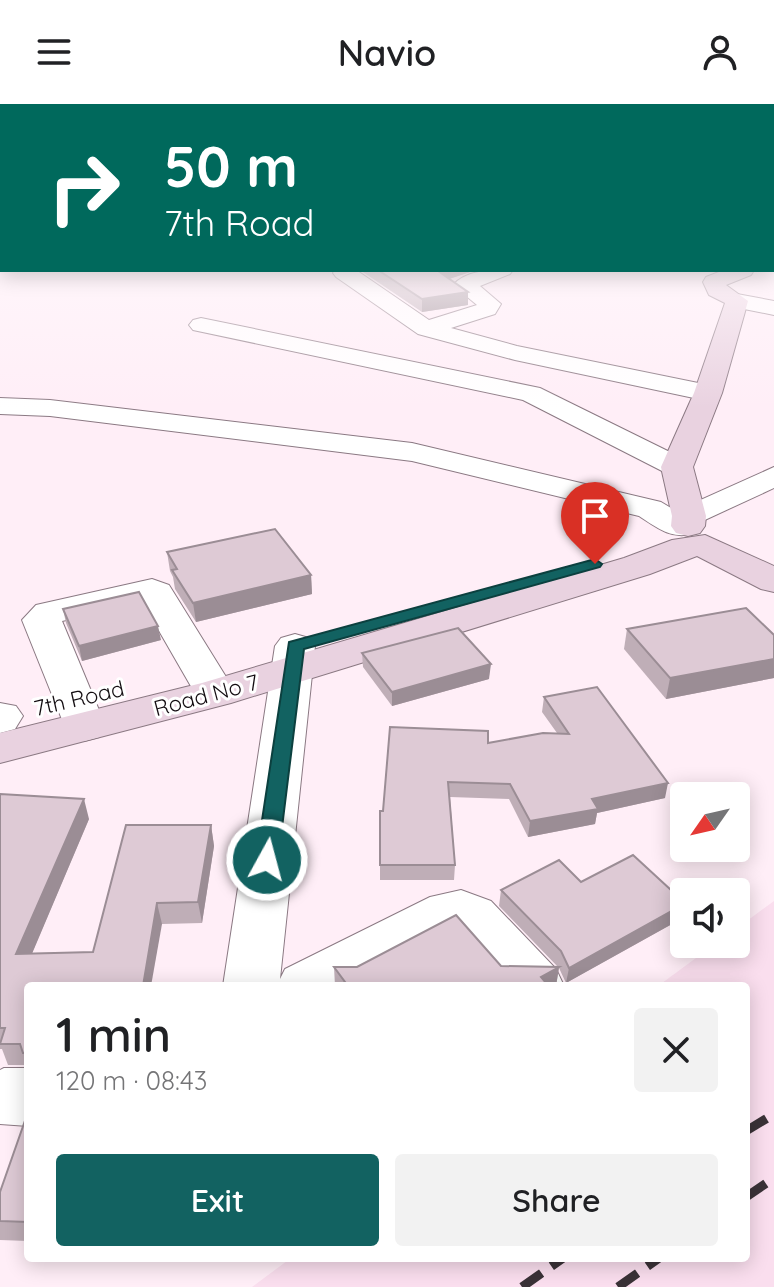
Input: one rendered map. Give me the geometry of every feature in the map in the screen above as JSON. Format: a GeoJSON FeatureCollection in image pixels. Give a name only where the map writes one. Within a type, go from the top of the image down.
{"type":"FeatureCollection","features":[{"type":"Feature","properties":{"kind":"street"},"geometry":{"type":"LineString","coordinates":[[379,297],[426,329],[515,353],[708,393]]}},
{"type":"Feature","properties":{"kind":"street"},"geometry":{"type":"LineString","coordinates":[[426,329],[490,307],[482,297]]}},
{"type":"Feature","properties":{"kind":"street"},"geometry":{"type":"LineString","coordinates":[[730,297],[774,308]]}},
{"type":"Feature","properties":{"kind":"street"},"geometry":{"type":"LineString","coordinates":[[686,534],[677,467],[708,393],[737,301]]}},
{"type":"Feature","properties":{"kind":"street"},"geometry":{"type":"LineString","coordinates":[[201,325],[531,394],[677,467]]}},
{"type":"Feature","properties":{"kind":"street"},"geometry":{"type":"LineString","coordinates":[[0,406],[50,408],[412,452],[650,509],[686,534],[774,581]]}},
{"type":"Feature","properties":{"kind":"street"},"geometry":{"type":"LineString","coordinates":[[686,534],[774,476]]}},
{"type":"Feature","properties":{"kind":"street","name":"Road No 7"},"geometry":{"type":"LineString","coordinates":[[0,748],[79,713],[637,566],[686,534]]}},
{"type":"Feature","properties":{"kind":"street"},"geometry":{"type":"LineString","coordinates":[[79,713],[41,620],[49,613],[110,614],[144,590],[156,593],[208,681]]}},
{"type":"Feature","properties":{"kind":"street"},"geometry":{"type":"LineString","coordinates":[[252,982],[293,658]]}},
{"type":"Feature","properties":{"kind":"street","name":"7th Road"},"geometry":{"type":"LineString","coordinates":[[0,717],[79,713]]}},
{"type":"Feature","properties":{"kind":"street"},"geometry":{"type":"LineString","coordinates":[[313,982],[449,912],[461,911],[472,916],[532,982]]}},
{"type":"Feature","properties":{"kind":"shaded area"},"geometry":{"type":"Polygon","coordinates":[[[774,901],[774,1287],[252,1287],[286,1262],[750,1262],[750,982],[663,982],[696,958],[750,958],[750,919],[774,901]]]}},
{"type":"Feature","properties":{"kind":"building"},"geometry":{"type":"Polygon","coordinates":[[[275,529],[311,575],[193,603],[172,570],[177,569],[167,552],[275,529]]]}},
{"type":"Feature","properties":{"kind":"building"},"geometry":{"type":"Polygon","coordinates":[[[139,592],[158,626],[79,646],[63,609],[139,592]]]}},
{"type":"Feature","properties":{"kind":"building"},"geometry":{"type":"Polygon","coordinates":[[[746,608],[774,635],[774,659],[670,678],[627,629],[746,608]]]}},
{"type":"Feature","properties":{"kind":"building"},"geometry":{"type":"Polygon","coordinates":[[[458,628],[491,664],[392,692],[362,653],[458,628]]]}},
{"type":"Feature","properties":{"kind":"building"},"geometry":{"type":"Polygon","coordinates":[[[597,687],[668,783],[592,799],[598,809],[530,821],[510,784],[448,782],[455,865],[380,865],[380,811],[383,811],[390,727],[488,731],[488,743],[543,733],[569,734],[544,697],[597,687]]]}},
{"type":"Feature","properties":{"kind":"building"},"geometry":{"type":"Polygon","coordinates":[[[0,794],[84,799],[16,954],[93,952],[126,825],[211,825],[198,902],[157,903],[144,982],[24,982],[24,1053],[20,1044],[0,1044],[5,1028],[0,1028],[0,794]]]}},
{"type":"Feature","properties":{"kind":"building"},"geometry":{"type":"Polygon","coordinates":[[[633,855],[670,889],[670,912],[569,968],[561,951],[501,890],[559,860],[581,882],[633,855]]]}},
{"type":"Feature","properties":{"kind":"building"},"geometry":{"type":"Polygon","coordinates":[[[456,915],[501,966],[559,967],[541,977],[545,982],[345,982],[334,967],[357,967],[456,915]]]}},
{"type":"Feature","properties":{"kind":"building"},"geometry":{"type":"Polygon","coordinates":[[[24,1123],[24,1222],[0,1221],[0,1192],[24,1123]]]}},
{"type":"Feature","properties":{"kind":"railway"},"geometry":{"type":"LineString","coordinates":[[750,1129],[774,1114]]}},
{"type":"Feature","properties":{"kind":"railway"},"geometry":{"type":"LineString","coordinates":[[750,1194],[774,1178]]}},
{"type":"Feature","properties":{"kind":"railway"},"geometry":{"type":"LineString","coordinates":[[522,1287],[557,1262]]}},
{"type":"Feature","properties":{"kind":"railway"},"geometry":{"type":"LineString","coordinates":[[618,1287],[653,1262]]}},
{"type":"Feature","properties":{"kind":"route"},"geometry":{"type":"LineString","coordinates":[[267,860],[295,646],[595,564]]}}]}
